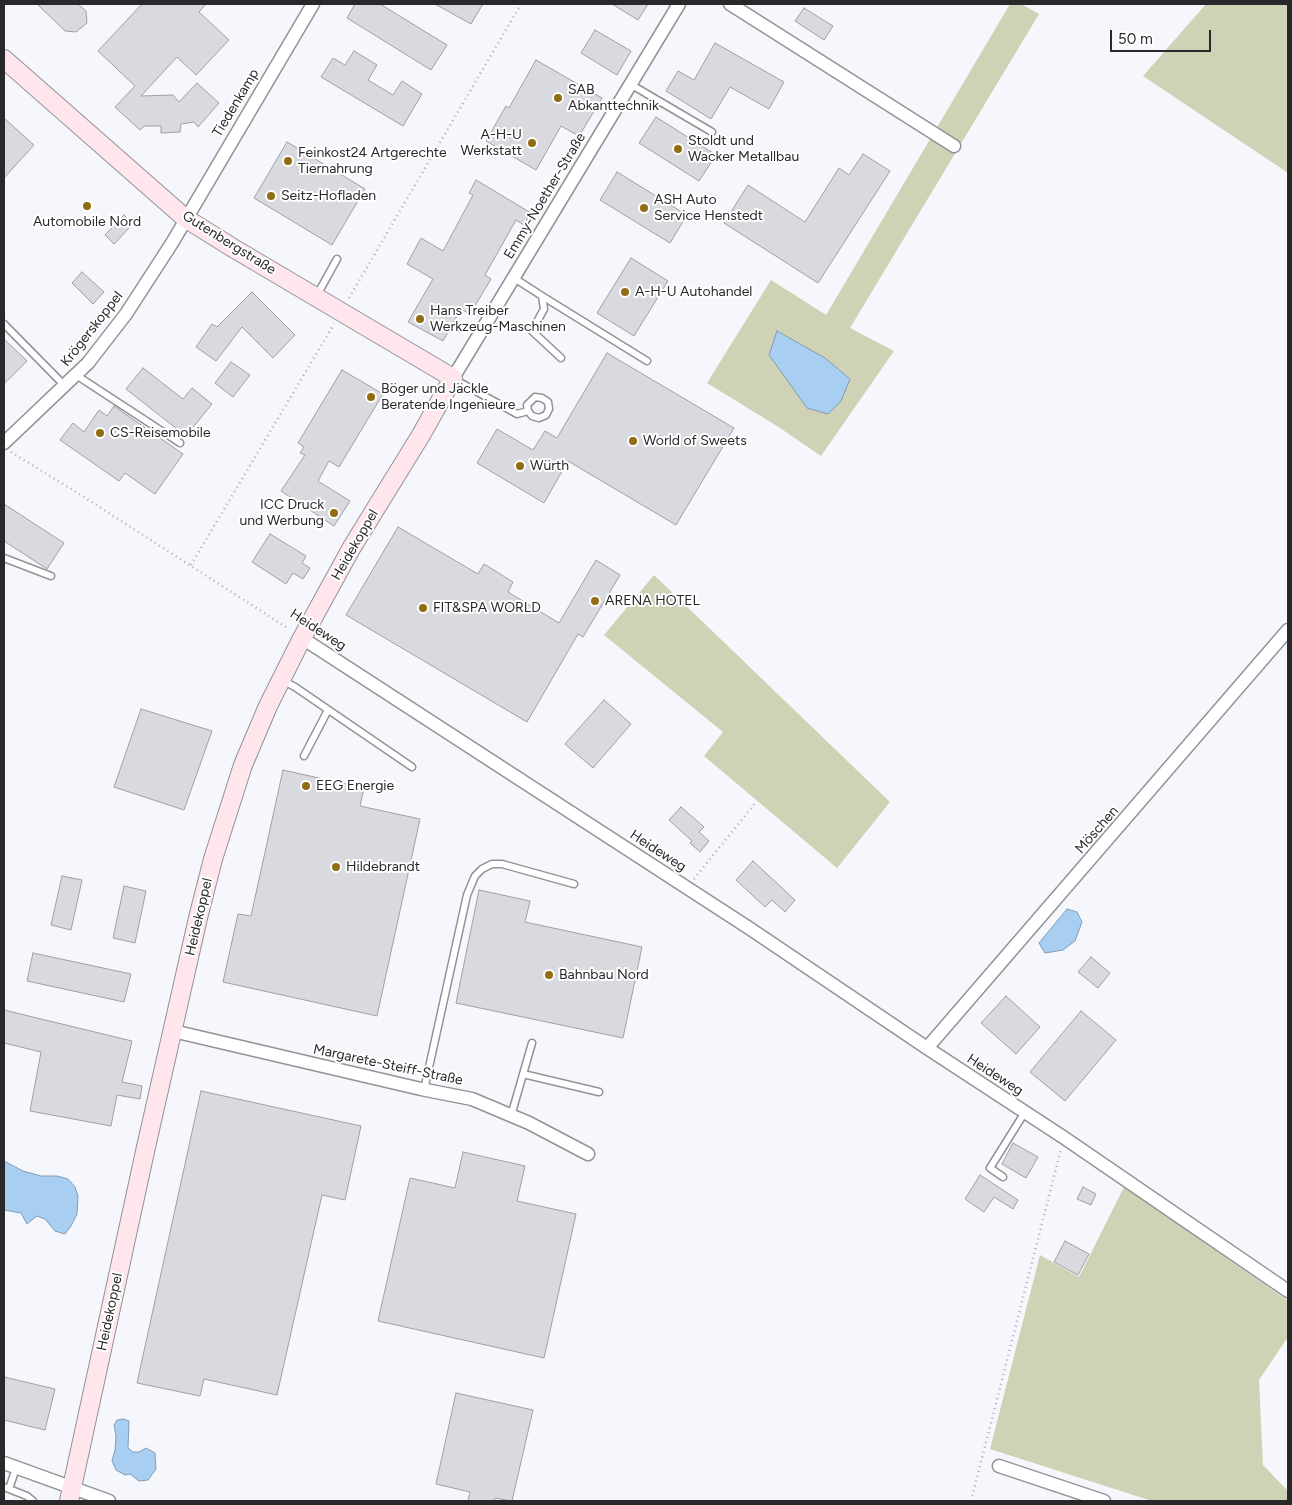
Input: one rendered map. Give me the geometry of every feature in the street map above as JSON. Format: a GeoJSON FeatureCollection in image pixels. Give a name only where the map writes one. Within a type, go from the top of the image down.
{"type":"FeatureCollection","features":[{"type":"Feature","properties":{"kind":"street","name":"Tiedenkamp"},"geometry":{"type":"LineString","coordinates":[[185,218],[313,4]]}},
{"type":"Feature","properties":{"kind":"street","name":"Emmy-Noether-Straße"},"geometry":{"type":"LineString","coordinates":[[453,378],[679,4]]}},
{"type":"Feature","properties":{"kind":"street"},"geometry":{"type":"LineString","coordinates":[[730,4],[954,146]]}},
{"type":"Feature","properties":{"kind":"street","name":"Gutenbergstraße"},"geometry":{"type":"LineString","coordinates":[[4,58],[185,218],[453,378]]}},
{"type":"Feature","properties":{"kind":"street","name":"Krögerskoppel"},"geometry":{"type":"LineString","coordinates":[[4,443],[88,363],[126,314],[172,243],[185,218]]}},
{"type":"Feature","properties":{"kind":"street","name":"Heidekoppel"},"geometry":{"type":"LineString","coordinates":[[70,1494],[213,858],[243,765],[268,706],[302,638],[352,547],[421,435],[453,378]]}},
{"type":"Feature","properties":{"kind":"street","name":"Möschen"},"geometry":{"type":"LineString","coordinates":[[927,1048],[1288,630]]}},
{"type":"Feature","properties":{"kind":"street","name":"Heideweg"},"geometry":{"type":"LineString","coordinates":[[302,638],[687,888],[1025,1112],[1288,1291]]}},
{"type":"Feature","properties":{"kind":"street","name":"Margarete-Steiff-Straße"},"geometry":{"type":"LineString","coordinates":[[173,1031],[424,1090],[472,1099],[588,1154]]}},
{"type":"Feature","properties":{"kind":"street"},"geometry":{"type":"LineString","coordinates":[[4,1463],[70,1494],[110,1501]]}},
{"type":"Feature","properties":{"kind":"street"},"geometry":{"type":"LineString","coordinates":[[999,1466],[1104,1501]]}},
{"type":"Feature","properties":{"kind":"lane"},"geometry":{"type":"LineString","coordinates":[[630,84],[712,132]]}},
{"type":"Feature","properties":{"kind":"lane"},"geometry":{"type":"LineString","coordinates":[[316,297],[337,259]]}},
{"type":"Feature","properties":{"kind":"lane"},"geometry":{"type":"LineString","coordinates":[[514,278],[647,361]]}},
{"type":"Feature","properties":{"kind":"lane"},"geometry":{"type":"LineString","coordinates":[[542,296],[544,309],[532,331],[561,358]]}},
{"type":"Feature","properties":{"kind":"lane"},"geometry":{"type":"LineString","coordinates":[[4,324],[65,386]]}},
{"type":"Feature","properties":{"kind":"lane"},"geometry":{"type":"LineString","coordinates":[[76,375],[180,443]]}},
{"type":"Feature","properties":{"kind":"lane"},"geometry":{"type":"LineString","coordinates":[[453,378],[517,414],[528,412]]}},
{"type":"Feature","properties":{"kind":"lane"},"geometry":{"type":"LineString","coordinates":[[4,558],[51,576]]}},
{"type":"Feature","properties":{"kind":"lane"},"geometry":{"type":"LineString","coordinates":[[281,680],[412,767]]}},
{"type":"Feature","properties":{"kind":"lane"},"geometry":{"type":"LineString","coordinates":[[304,756],[328,710]]}},
{"type":"Feature","properties":{"kind":"lane"},"geometry":{"type":"LineString","coordinates":[[424,1090],[467,895],[475,876],[482,869],[492,864],[502,864],[574,884]]}},
{"type":"Feature","properties":{"kind":"lane"},"geometry":{"type":"LineString","coordinates":[[511,1116],[532,1043]]}},
{"type":"Feature","properties":{"kind":"lane"},"geometry":{"type":"LineString","coordinates":[[523,1074],[599,1092]]}},
{"type":"Feature","properties":{"kind":"lane"},"geometry":{"type":"LineString","coordinates":[[1003,1177],[990,1168],[1025,1112]]}},
{"type":"Feature","properties":{"kind":"lane"},"geometry":{"type":"LineString","coordinates":[[16,1468],[6,1488],[27,1496],[33,1501]]}},
{"type":"Feature","properties":{"kind":"path"},"geometry":{"type":"LineString","coordinates":[[190,565],[521,4]]}},
{"type":"Feature","properties":{"kind":"path","name":"Heideweg"},"geometry":{"type":"LineString","coordinates":[[4,448],[302,638]]}},
{"type":"Feature","properties":{"kind":"path"},"geometry":{"type":"LineString","coordinates":[[687,888],[756,802]]}},
{"type":"Feature","properties":{"kind":"path"},"geometry":{"type":"LineString","coordinates":[[971,1501],[1063,1138]]}},
{"type":"Feature","properties":{"kind":"green space"},"geometry":{"type":"Polygon","coordinates":[[[1010,4],[1021,4],[1039,14],[850,328],[894,351],[821,456],[777,426],[707,383],[771,280],[826,315],[1010,4]]]}},
{"type":"Feature","properties":{"kind":"green space"},"geometry":{"type":"Polygon","coordinates":[[[1206,4],[1288,4],[1288,173],[1143,76],[1206,4]]]}},
{"type":"Feature","properties":{"kind":"green space"},"geometry":{"type":"Polygon","coordinates":[[[654,575],[890,802],[837,868],[704,756],[723,732],[604,635],[654,575]]]}},
{"type":"Feature","properties":{"kind":"green space"},"geometry":{"type":"Polygon","coordinates":[[[1124,1187],[1288,1301],[1288,1337],[1259,1380],[1263,1465],[1288,1491],[1288,1501],[1152,1501],[990,1449],[1040,1255],[1079,1277],[1124,1187]]]}},
{"type":"Feature","properties":{"kind":"water"},"geometry":{"type":"Polygon","coordinates":[[[777,331],[825,358],[850,379],[841,401],[828,414],[807,408],[769,355],[777,331]]]}},
{"type":"Feature","properties":{"kind":"water"},"geometry":{"type":"Polygon","coordinates":[[[1067,909],[1077,912],[1082,922],[1075,941],[1063,950],[1045,953],[1039,943],[1067,909]]]}},
{"type":"Feature","properties":{"kind":"water"},"geometry":{"type":"Polygon","coordinates":[[[4,1161],[23,1171],[41,1176],[57,1176],[68,1179],[75,1187],[78,1196],[77,1214],[65,1234],[55,1231],[45,1219],[37,1216],[27,1224],[21,1213],[4,1210],[4,1161]]]}},
{"type":"Feature","properties":{"kind":"water"},"geometry":{"type":"Polygon","coordinates":[[[117,1420],[129,1421],[128,1448],[133,1452],[139,1452],[146,1448],[155,1453],[156,1469],[148,1480],[139,1481],[130,1474],[125,1475],[116,1470],[112,1461],[116,1436],[114,1425],[117,1420]]]}},
{"type":"Feature","properties":{"kind":"building"},"geometry":{"type":"Polygon","coordinates":[[[37,4],[78,4],[86,11],[87,23],[76,32],[65,31],[37,4]]]}},
{"type":"Feature","properties":{"kind":"building"},"geometry":{"type":"Polygon","coordinates":[[[142,4],[206,4],[199,12],[229,40],[196,75],[177,57],[141,96],[173,95],[179,102],[197,83],[219,103],[198,127],[194,122],[181,124],[180,132],[161,133],[161,126],[145,126],[140,130],[115,107],[135,86],[98,51],[142,4]]]}},
{"type":"Feature","properties":{"kind":"building"},"geometry":{"type":"Polygon","coordinates":[[[355,4],[380,4],[447,45],[431,70],[347,18],[355,4]]]}},
{"type":"Feature","properties":{"kind":"building"},"geometry":{"type":"Polygon","coordinates":[[[435,4],[483,4],[471,24],[435,4]]]}},
{"type":"Feature","properties":{"kind":"building"},"geometry":{"type":"Polygon","coordinates":[[[612,4],[648,4],[638,20],[612,4]]]}},
{"type":"Feature","properties":{"kind":"building"},"geometry":{"type":"Polygon","coordinates":[[[804,8],[833,26],[824,40],[795,21],[804,8]]]}},
{"type":"Feature","properties":{"kind":"building"},"geometry":{"type":"Polygon","coordinates":[[[595,30],[631,51],[617,75],[581,53],[595,30]]]}},
{"type":"Feature","properties":{"kind":"building"},"geometry":{"type":"Polygon","coordinates":[[[715,43],[784,82],[769,109],[730,87],[711,119],[666,91],[678,71],[694,80],[715,43]]]}},
{"type":"Feature","properties":{"kind":"building"},"geometry":{"type":"Polygon","coordinates":[[[354,51],[377,65],[368,80],[393,95],[402,81],[422,94],[403,126],[321,77],[333,58],[345,65],[354,51]]]}},
{"type":"Feature","properties":{"kind":"building"},"geometry":{"type":"Polygon","coordinates":[[[536,60],[602,98],[579,136],[561,126],[536,170],[486,141],[506,106],[509,108],[536,60]]]}},
{"type":"Feature","properties":{"kind":"building","name":"Stoldt und Wacker Metallbau"},"geometry":{"type":"Polygon","coordinates":[[[656,117],[716,155],[699,181],[639,143],[656,117]]]}},
{"type":"Feature","properties":{"kind":"building"},"geometry":{"type":"Polygon","coordinates":[[[4,118],[34,145],[4,178],[4,118]]]}},
{"type":"Feature","properties":{"kind":"building"},"geometry":{"type":"Polygon","coordinates":[[[287,142],[365,189],[332,245],[254,198],[287,142]]]}},
{"type":"Feature","properties":{"kind":"building"},"geometry":{"type":"Polygon","coordinates":[[[863,154],[890,171],[818,283],[724,223],[748,185],[805,222],[839,168],[849,175],[863,154]]]}},
{"type":"Feature","properties":{"kind":"building","name":"ASH Auto Service Henstedt"},"geometry":{"type":"Polygon","coordinates":[[[617,172],[687,215],[670,243],[600,200],[617,172]]]}},
{"type":"Feature","properties":{"kind":"building"},"geometry":{"type":"Polygon","coordinates":[[[476,180],[531,213],[524,225],[516,220],[485,275],[491,279],[470,314],[461,309],[443,341],[408,322],[433,279],[407,264],[421,238],[443,251],[473,195],[469,193],[476,180]]]}},
{"type":"Feature","properties":{"kind":"building"},"geometry":{"type":"Polygon","coordinates":[[[124,215],[133,224],[114,244],[105,235],[124,215]]]}},
{"type":"Feature","properties":{"kind":"building"},"geometry":{"type":"Polygon","coordinates":[[[631,258],[668,281],[634,336],[597,313],[631,258]]]}},
{"type":"Feature","properties":{"kind":"building"},"geometry":{"type":"Polygon","coordinates":[[[82,272],[104,292],[93,304],[72,283],[82,272]]]}},
{"type":"Feature","properties":{"kind":"building"},"geometry":{"type":"Polygon","coordinates":[[[252,292],[295,335],[273,358],[242,327],[216,361],[196,347],[212,324],[217,327],[252,292]]]}},
{"type":"Feature","properties":{"kind":"building"},"geometry":{"type":"Polygon","coordinates":[[[4,339],[27,361],[4,384],[4,339]]]}},
{"type":"Feature","properties":{"kind":"building","name":"World of Sweets"},"geometry":{"type":"Polygon","coordinates":[[[607,353],[734,428],[676,525],[568,461],[544,503],[477,463],[497,429],[533,450],[545,431],[557,438],[607,353]]]}},
{"type":"Feature","properties":{"kind":"building"},"geometry":{"type":"Polygon","coordinates":[[[231,362],[250,375],[233,397],[215,383],[231,362]]]}},
{"type":"Feature","properties":{"kind":"building"},"geometry":{"type":"Polygon","coordinates":[[[143,368],[183,399],[192,388],[212,404],[186,436],[126,389],[143,368]]]}},
{"type":"Feature","properties":{"kind":"building"},"geometry":{"type":"Polygon","coordinates":[[[342,370],[383,394],[339,467],[329,461],[318,481],[350,501],[334,526],[281,491],[305,455],[300,453],[304,447],[298,443],[342,370]]]}},
{"type":"Feature","properties":{"kind":"building"},"geometry":{"type":"Polygon","coordinates":[[[114,406],[183,454],[155,494],[125,473],[119,481],[60,440],[73,423],[84,432],[99,410],[107,416],[114,406]]]}},
{"type":"Feature","properties":{"kind":"building"},"geometry":{"type":"Polygon","coordinates":[[[4,504],[64,543],[47,569],[4,541],[4,504]]]}},
{"type":"Feature","properties":{"kind":"building"},"geometry":{"type":"Polygon","coordinates":[[[398,527],[478,574],[484,564],[513,582],[508,592],[559,623],[596,560],[620,575],[583,637],[578,634],[527,722],[346,615],[398,527]]]}},
{"type":"Feature","properties":{"kind":"building"},"geometry":{"type":"Polygon","coordinates":[[[270,534],[306,556],[302,563],[310,568],[303,579],[293,573],[286,584],[252,562],[270,534]]]}},
{"type":"Feature","properties":{"kind":"building"},"geometry":{"type":"Polygon","coordinates":[[[604,700],[631,724],[593,768],[565,744],[604,700]]]}},
{"type":"Feature","properties":{"kind":"building"},"geometry":{"type":"Polygon","coordinates":[[[141,709],[212,731],[184,810],[114,787],[141,709]]]}},
{"type":"Feature","properties":{"kind":"building","name":"Hildebrandt"},"geometry":{"type":"Polygon","coordinates":[[[283,770],[364,788],[360,806],[420,819],[377,1016],[223,982],[238,914],[251,916],[283,770]]]}},
{"type":"Feature","properties":{"kind":"building"},"geometry":{"type":"Polygon","coordinates":[[[681,807],[704,827],[699,832],[709,841],[700,852],[690,843],[692,841],[669,820],[681,807]]]}},
{"type":"Feature","properties":{"kind":"building"},"geometry":{"type":"Polygon","coordinates":[[[753,861],[795,900],[785,912],[772,900],[765,907],[736,880],[753,861]]]}},
{"type":"Feature","properties":{"kind":"building"},"geometry":{"type":"Polygon","coordinates":[[[62,876],[82,880],[71,930],[51,925],[62,876]]]}},
{"type":"Feature","properties":{"kind":"building"},"geometry":{"type":"Polygon","coordinates":[[[124,886],[146,891],[135,943],[113,938],[124,886]]]}},
{"type":"Feature","properties":{"kind":"building","name":"Bahnbau Nord"},"geometry":{"type":"Polygon","coordinates":[[[479,890],[530,901],[525,922],[642,947],[623,1038],[456,1003],[479,890]]]}},
{"type":"Feature","properties":{"kind":"building"},"geometry":{"type":"Polygon","coordinates":[[[33,953],[131,974],[124,1002],[27,981],[33,953]]]}},
{"type":"Feature","properties":{"kind":"building"},"geometry":{"type":"Polygon","coordinates":[[[1091,957],[1110,973],[1098,988],[1078,972],[1091,957]]]}},
{"type":"Feature","properties":{"kind":"building"},"geometry":{"type":"Polygon","coordinates":[[[1006,996],[1040,1027],[1016,1054],[981,1023],[1006,996]]]}},
{"type":"Feature","properties":{"kind":"building"},"geometry":{"type":"Polygon","coordinates":[[[4,1010],[132,1041],[122,1082],[142,1086],[140,1099],[117,1095],[111,1126],[30,1111],[41,1052],[4,1043],[4,1010]]]}},
{"type":"Feature","properties":{"kind":"building"},"geometry":{"type":"Polygon","coordinates":[[[1081,1011],[1116,1040],[1065,1101],[1030,1072],[1081,1011]]]}},
{"type":"Feature","properties":{"kind":"building"},"geometry":{"type":"Polygon","coordinates":[[[201,1091],[361,1126],[345,1200],[322,1195],[277,1395],[204,1379],[200,1396],[137,1383],[201,1091]]]}},
{"type":"Feature","properties":{"kind":"building"},"geometry":{"type":"Polygon","coordinates":[[[1013,1143],[1038,1157],[1026,1178],[1002,1164],[1013,1143]]]}},
{"type":"Feature","properties":{"kind":"building"},"geometry":{"type":"Polygon","coordinates":[[[463,1152],[525,1166],[517,1201],[576,1214],[544,1358],[378,1321],[410,1178],[455,1188],[463,1152]]]}},
{"type":"Feature","properties":{"kind":"building"},"geometry":{"type":"Polygon","coordinates":[[[980,1175],[1018,1200],[1013,1209],[994,1197],[984,1212],[965,1199],[980,1175]]]}},
{"type":"Feature","properties":{"kind":"building"},"geometry":{"type":"Polygon","coordinates":[[[1083,1187],[1096,1194],[1091,1205],[1077,1199],[1083,1187]]]}},
{"type":"Feature","properties":{"kind":"building"},"geometry":{"type":"Polygon","coordinates":[[[1065,1241],[1089,1254],[1078,1275],[1054,1262],[1065,1241]]]}},
{"type":"Feature","properties":{"kind":"building"},"geometry":{"type":"Polygon","coordinates":[[[4,1377],[55,1389],[45,1430],[4,1420],[4,1377]]]}},
{"type":"Feature","properties":{"kind":"building"},"geometry":{"type":"Polygon","coordinates":[[[456,1393],[533,1410],[512,1501],[495,1498],[494,1501],[468,1501],[470,1492],[436,1484],[456,1393]]]}},
{"type":"Feature","properties":{"kind":"place","name":"SAB Abkanttechnik"},"geometry":{"type":"Point","coordinates":[558,98]}},
{"type":"Feature","properties":{"kind":"place","name":"A-H-U Werkstatt"},"geometry":{"type":"Point","coordinates":[532,143]}},
{"type":"Feature","properties":{"kind":"place","name":"Stoldt und Wacker Metallbau"},"geometry":{"type":"Point","coordinates":[678,149]}},
{"type":"Feature","properties":{"kind":"place","name":"Feinkost24 Artgerechte Tiernahrung"},"geometry":{"type":"Point","coordinates":[288,161]}},
{"type":"Feature","properties":{"kind":"place","name":"Seitz-Hofladen"},"geometry":{"type":"Point","coordinates":[271,196]}},
{"type":"Feature","properties":{"kind":"place","name":"Automobile Nord"},"geometry":{"type":"Point","coordinates":[87,206]}},
{"type":"Feature","properties":{"kind":"place","name":"ASH Auto Service Henstedt"},"geometry":{"type":"Point","coordinates":[644,208]}},
{"type":"Feature","properties":{"kind":"place","name":"A-H-U Autohandel"},"geometry":{"type":"Point","coordinates":[625,292]}},
{"type":"Feature","properties":{"kind":"place","name":"Hans Treiber Werkzeug-Maschinen"},"geometry":{"type":"Point","coordinates":[420,319]}},
{"type":"Feature","properties":{"kind":"place","name":"Böger und Jäckle Beratende Ingenieure"},"geometry":{"type":"Point","coordinates":[371,397]}},
{"type":"Feature","properties":{"kind":"place","name":"CS-Reisemobile"},"geometry":{"type":"Point","coordinates":[100,433]}},
{"type":"Feature","properties":{"kind":"place","name":"World of Sweets"},"geometry":{"type":"Point","coordinates":[633,441]}},
{"type":"Feature","properties":{"kind":"place","name":"Würth"},"geometry":{"type":"Point","coordinates":[520,466]}},
{"type":"Feature","properties":{"kind":"place","name":"ICC Druck und Werbung"},"geometry":{"type":"Point","coordinates":[334,513]}},
{"type":"Feature","properties":{"kind":"place","name":"ARENA HOTEL"},"geometry":{"type":"Point","coordinates":[595,601]}},
{"type":"Feature","properties":{"kind":"place","name":"FIT&SPA WORLD"},"geometry":{"type":"Point","coordinates":[423,608]}},
{"type":"Feature","properties":{"kind":"place","name":"EEG Energie"},"geometry":{"type":"Point","coordinates":[306,786]}},
{"type":"Feature","properties":{"kind":"place","name":"Hildebrandt"},"geometry":{"type":"Point","coordinates":[336,867]}},
{"type":"Feature","properties":{"kind":"place","name":"Bahnbau Nord"},"geometry":{"type":"Point","coordinates":[549,975]}}]}
